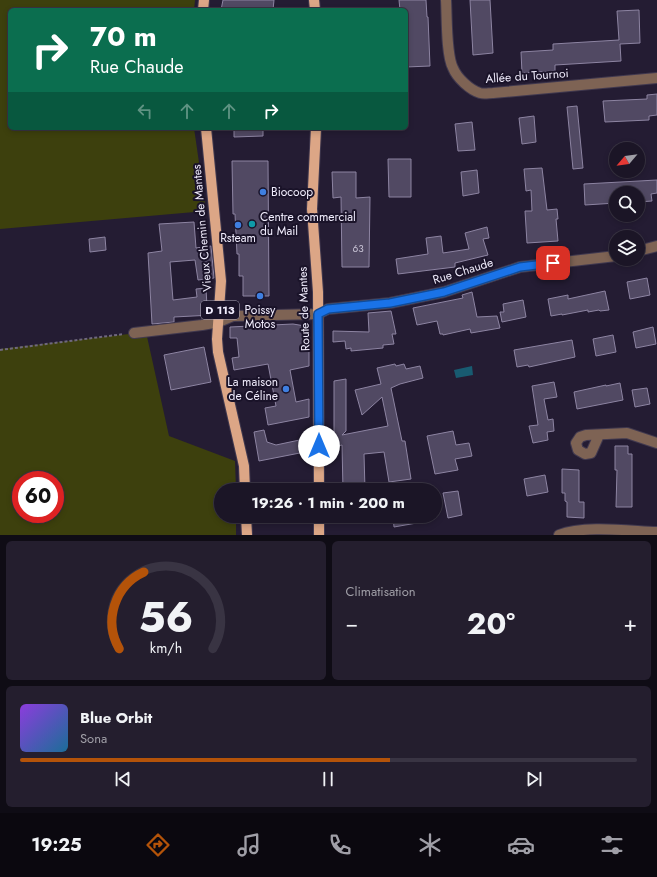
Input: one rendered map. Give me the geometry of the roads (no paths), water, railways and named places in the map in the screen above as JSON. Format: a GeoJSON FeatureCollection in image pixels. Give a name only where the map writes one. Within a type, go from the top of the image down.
{"type":"FeatureCollection","features":[{"type":"Feature","properties":{"kind":"main road","name":"Vieux Chemin de Mantes"},"geometry":{"type":"LineString","coordinates":[[206,130],[221,281],[217,339],[218,352],[244,466],[245,483]]}},
{"type":"Feature","properties":{"kind":"main road","name":"Route de Mantes"},"geometry":{"type":"LineString","coordinates":[[316,130],[312,209],[318,314],[319,483]]}},
{"type":"Feature","properties":{"kind":"main road"},"geometry":{"type":"LineString","coordinates":[[246,523],[247,535]]}},
{"type":"Feature","properties":{"kind":"main road"},"geometry":{"type":"LineString","coordinates":[[319,523],[319,535]]}},
{"type":"Feature","properties":{"kind":"street","name":"Allée du Tournoi"},"geometry":{"type":"LineString","coordinates":[[446,0],[449,55],[452,68],[472,89],[481,93],[657,78]]}},
{"type":"Feature","properties":{"kind":"street"},"geometry":{"type":"LineString","coordinates":[[645,249],[657,246]]}},
{"type":"Feature","properties":{"kind":"street","name":"Rue Chaude"},"geometry":{"type":"LineString","coordinates":[[134,333],[202,325],[219,322],[233,316],[318,314],[328,309],[390,303],[444,292],[520,267],[609,257]]}},
{"type":"Feature","properties":{"kind":"street"},"geometry":{"type":"LineString","coordinates":[[599,435],[627,433],[657,443]]}},
{"type":"Feature","properties":{"kind":"street"},"geometry":{"type":"LineString","coordinates":[[559,535],[582,530],[657,532]]}},
{"type":"Feature","properties":{"kind":"water"},"geometry":{"type":"Polygon","coordinates":[[[472,366],[473,375],[456,378],[454,370],[472,366]]]}},
{"type":"Feature","properties":{"kind":"place","name":"Biocoop"},"geometry":{"type":"Point","coordinates":[263,192]}},
{"type":"Feature","properties":{"kind":"place","name":"Centre commercial du Mail"},"geometry":{"type":"Point","coordinates":[252,224]}},
{"type":"Feature","properties":{"kind":"place","name":"Rsteam"},"geometry":{"type":"Point","coordinates":[238,225]}},
{"type":"Feature","properties":{"kind":"place","name":"Poissy Motos"},"geometry":{"type":"Point","coordinates":[260,296]}},
{"type":"Feature","properties":{"kind":"place","name":"La maison de Céline"},"geometry":{"type":"Point","coordinates":[286,389]}}]}
